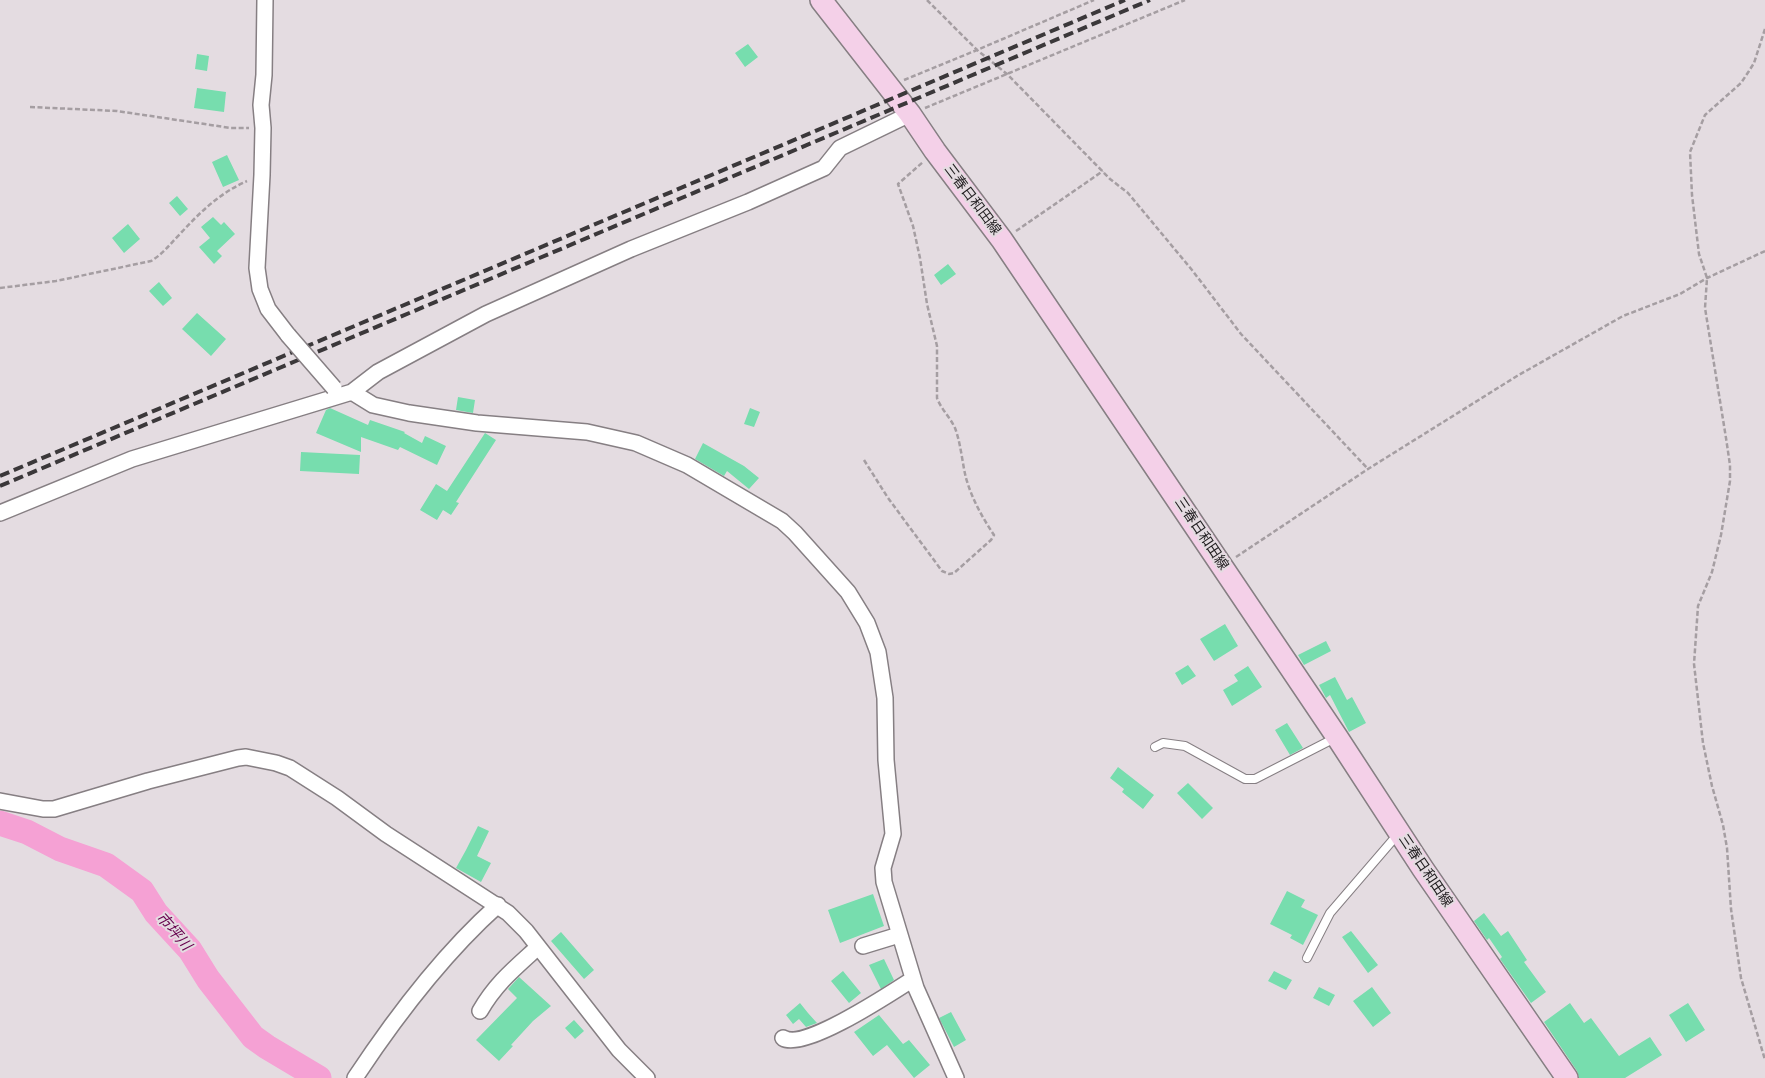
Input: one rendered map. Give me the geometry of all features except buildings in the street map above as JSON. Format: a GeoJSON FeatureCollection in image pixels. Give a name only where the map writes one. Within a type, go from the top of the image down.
{"type":"FeatureCollection","features":[{"type":"Feature","properties":{"kind":"main road","name":"三春日和田線"},"geometry":{"type":"LineString","coordinates":[[821,0],[910,114],[935,151],[1002,240],[1566,1078]]}},
{"type":"Feature","properties":{"kind":"street"},"geometry":{"type":"LineString","coordinates":[[265,0],[264,75],[261,105],[263,128],[262,175],[257,260],[259,280],[268,309],[288,335],[342,392],[373,405],[409,413],[477,424],[587,432],[636,443],[687,465],[782,521],[796,533],[848,592],[867,623],[878,652],[885,698],[886,760],[893,834],[883,874],[913,979],[956,1078]]}},
{"type":"Feature","properties":{"kind":"street"},"geometry":{"type":"LineString","coordinates":[[0,513],[132,459],[342,392],[486,314],[631,249],[748,202],[824,168],[840,148],[910,114]]}},
{"type":"Feature","properties":{"kind":"street"},"geometry":{"type":"LineString","coordinates":[[0,801],[43,809],[54,809],[148,781],[246,757],[290,768],[337,798],[386,834],[498,905],[514,919],[619,1050],[647,1078]]}},
{"type":"Feature","properties":{"kind":"street"},"geometry":{"type":"LineString","coordinates":[[356,1078],[408,1002],[481,921],[498,905]]}},
{"type":"Feature","properties":{"kind":"street"},"geometry":{"type":"LineString","coordinates":[[863,946],[899,935]]}},
{"type":"Feature","properties":{"kind":"street"},"geometry":{"type":"LineString","coordinates":[[480,1012],[490,994],[507,975],[538,947]]}},
{"type":"Feature","properties":{"kind":"street"},"geometry":{"type":"LineString","coordinates":[[783,1038],[788,1041],[814,1036],[913,979]]}},
{"type":"Feature","properties":{"kind":"lane"},"geometry":{"type":"LineString","coordinates":[[1155,747],[1163,743],[1185,746],[1245,779],[1255,779],[1337,737]]}},
{"type":"Feature","properties":{"kind":"lane"},"geometry":{"type":"LineString","coordinates":[[1307,958],[1330,913],[1399,832]]}},
{"type":"Feature","properties":{"kind":"path"},"geometry":{"type":"LineString","coordinates":[[927,0],[977,50],[1007,74],[1103,171],[1128,193],[1192,270],[1241,334],[1368,469]]}},
{"type":"Feature","properties":{"kind":"path"},"geometry":{"type":"LineString","coordinates":[[888,87],[1094,0]]}},
{"type":"Feature","properties":{"kind":"path"},"geometry":{"type":"LineString","coordinates":[[910,114],[1185,0]]}},
{"type":"Feature","properties":{"kind":"path"},"geometry":{"type":"LineString","coordinates":[[1765,29],[1754,63],[1741,83],[1705,116],[1690,152],[1692,195],[1699,254],[1707,278],[1704,308],[1730,465],[1730,481],[1721,535],[1712,572],[1698,606],[1694,664],[1703,743],[1712,786],[1724,826],[1730,908],[1741,978],[1765,1060]]}},
{"type":"Feature","properties":{"kind":"path"},"geometry":{"type":"LineString","coordinates":[[30,107],[117,111],[231,128],[263,128]]}},
{"type":"Feature","properties":{"kind":"path"},"geometry":{"type":"LineString","coordinates":[[864,460],[888,498],[942,571],[950,574],[954,573],[991,540],[994,534],[977,507],[966,478],[954,427],[937,398],[937,346],[926,304],[920,258],[913,226],[898,184],[935,151]]}},
{"type":"Feature","properties":{"kind":"path"},"geometry":{"type":"LineString","coordinates":[[1002,240],[1103,171]]}},
{"type":"Feature","properties":{"kind":"path"},"geometry":{"type":"LineString","coordinates":[[0,288],[56,281],[151,261],[162,254],[212,201],[230,188],[262,175]]}},
{"type":"Feature","properties":{"kind":"path"},"geometry":{"type":"LineString","coordinates":[[1222,566],[1368,469],[1525,371],[1623,316],[1680,294],[1707,278],[1765,251]]}},
{"type":"Feature","properties":{"kind":"waterway","name":"市坪川"},"geometry":{"type":"LineString","coordinates":[[0,823],[27,832],[60,849],[106,865],[142,891],[156,913],[190,950],[208,979],[253,1037],[319,1078]]}},
{"type":"Feature","properties":{"kind":"railway"},"geometry":{"type":"LineString","coordinates":[[0,476],[1125,0]]}},
{"type":"Feature","properties":{"kind":"railway"},"geometry":{"type":"LineString","coordinates":[[0,486],[1150,0]]}}]}
